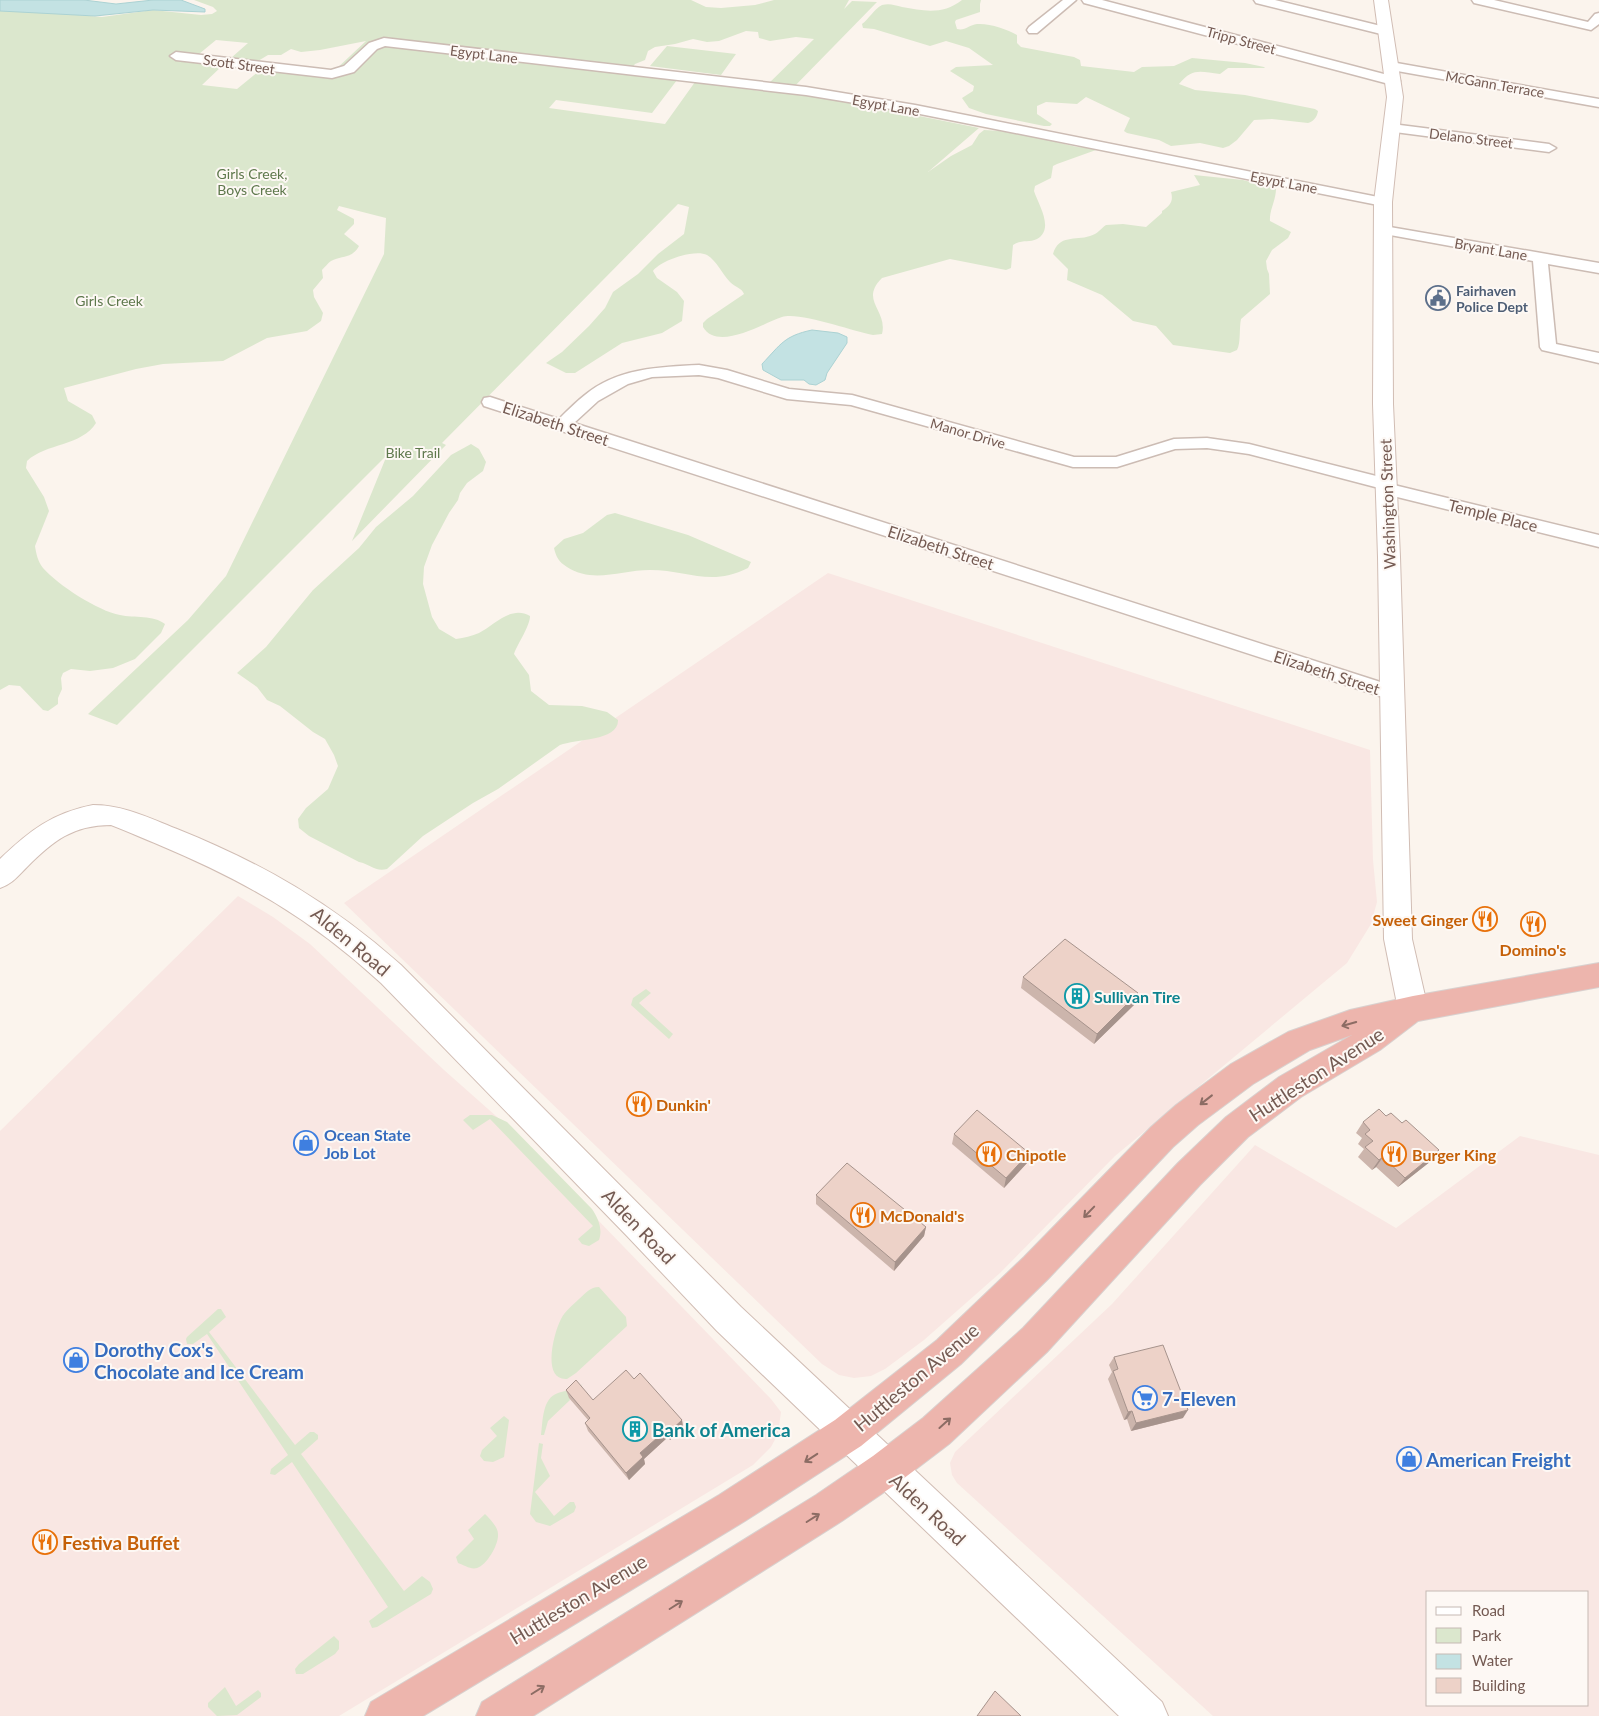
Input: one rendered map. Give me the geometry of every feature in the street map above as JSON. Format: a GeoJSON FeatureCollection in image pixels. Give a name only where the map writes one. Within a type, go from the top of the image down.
{"type":"FeatureCollection","features":[{"type":"Feature","properties":{"kind":"highway","name":"Huttleston Avenue"},"geometry":{"type":"LineString","coordinates":[[385,1716],[732,1508],[848,1433],[955,1346],[1036,1268],[1142,1156],[1187,1115],[1242,1074],[1306,1038],[1350,1023],[1413,1009],[1599,975]]}},
{"type":"Feature","properties":{"kind":"highway","name":"Huttleston Avenue"},"geometry":{"type":"LineString","coordinates":[[496,1716],[790,1533],[886,1469],[936,1431],[1035,1340],[1189,1174],[1237,1127],[1290,1087],[1370,1041],[1413,1009]]}},
{"type":"Feature","properties":{"kind":"main road","name":"Washington Street"},"geometry":{"type":"LineString","coordinates":[[1381,0],[1393,74],[1392,128],[1383,202],[1383,404],[1387,486],[1398,939],[1413,1009]]}},
{"type":"Feature","properties":{"kind":"main road","name":"Alden Road"},"geometry":{"type":"LineString","coordinates":[[0,877],[46,832],[64,822],[83,816],[104,814],[118,817],[243,869],[305,904],[352,938],[391,974],[729,1319],[1148,1716]]}},
{"type":"Feature","properties":{"kind":"street"},"geometry":{"type":"LineString","coordinates":[[1034,30],[1070,0]]}},
{"type":"Feature","properties":{"kind":"street","name":"Tripp Street"},"geometry":{"type":"LineString","coordinates":[[1088,0],[1393,74]]}},
{"type":"Feature","properties":{"kind":"street"},"geometry":{"type":"LineString","coordinates":[[1260,0],[1385,31]]}},
{"type":"Feature","properties":{"kind":"street"},"geometry":{"type":"LineString","coordinates":[[1478,0],[1595,22]]}},
{"type":"Feature","properties":{"kind":"street","name":"Scott Street"},"geometry":{"type":"LineString","coordinates":[[176,56],[326,74],[344,71],[353,66],[373,46],[384,42]]}},
{"type":"Feature","properties":{"kind":"street","name":"Egypt Lane"},"geometry":{"type":"LineString","coordinates":[[384,42],[806,91],[943,115],[1383,202]]}},
{"type":"Feature","properties":{"kind":"street","name":"McGann Terrace"},"geometry":{"type":"LineString","coordinates":[[1393,74],[1599,103]]}},
{"type":"Feature","properties":{"kind":"street","name":"Delano Street"},"geometry":{"type":"LineString","coordinates":[[1392,128],[1549,148]]}},
{"type":"Feature","properties":{"kind":"street","name":"Bryant Lane"},"geometry":{"type":"LineString","coordinates":[[1384,230],[1599,268]]}},
{"type":"Feature","properties":{"kind":"street"},"geometry":{"type":"LineString","coordinates":[[1540,258],[1548,347],[1599,358]]}},
{"type":"Feature","properties":{"kind":"street","name":"Manor Drive"},"geometry":{"type":"LineString","coordinates":[[562,425],[592,397],[622,380],[652,372],[699,370],[721,374],[787,394],[852,400],[1073,462],[1117,462],[1174,444],[1207,443],[1249,449],[1387,486]]}},
{"type":"Feature","properties":{"kind":"street","name":"Elizabeth Street"},"geometry":{"type":"LineString","coordinates":[[490,402],[1392,693]]}},
{"type":"Feature","properties":{"kind":"street","name":"Temple Place"},"geometry":{"type":"LineString","coordinates":[[1387,486],[1599,541]]}},
{"type":"Feature","properties":{"kind":"shaded area"},"geometry":{"type":"Polygon","coordinates":[[[828,573],[1370,750],[1373,860],[1377,902],[1371,924],[1347,963],[1115,1156],[1000,1273],[924,1340],[885,1369],[871,1376],[854,1378],[839,1375],[822,1364],[344,903],[828,573]]]}},
{"type":"Feature","properties":{"kind":"shaded area"},"geometry":{"type":"Polygon","coordinates":[[[238,896],[273,917],[310,944],[444,1070],[505,1124],[771,1399],[781,1412],[778,1434],[771,1447],[753,1465],[339,1716],[0,1716],[0,1131],[238,896]]]}},
{"type":"Feature","properties":{"kind":"shaded area"},"geometry":{"type":"Polygon","coordinates":[[[1520,1136],[1599,1155],[1599,1716],[1213,1716],[957,1483],[952,1475],[950,1463],[955,1452],[1112,1304],[1255,1145],[1396,1228],[1520,1136]]]}},
{"type":"Feature","properties":{"kind":"green space"},"geometry":{"type":"Polygon","coordinates":[[[194,0],[691,0],[706,7],[721,8],[755,5],[774,0],[849,0],[844,9],[852,1],[877,2],[789,92],[979,128],[928,172],[951,156],[972,145],[984,130],[1019,134],[1096,150],[1053,166],[1051,178],[1035,186],[1034,191],[1044,216],[1045,229],[1037,239],[1013,245],[1011,268],[1006,270],[950,259],[882,278],[873,293],[873,299],[881,318],[882,334],[873,335],[813,319],[790,316],[782,317],[741,334],[719,337],[710,334],[703,327],[703,323],[744,294],[742,290],[730,282],[711,258],[707,255],[695,253],[663,263],[653,271],[657,278],[677,292],[684,301],[682,321],[662,333],[622,343],[575,373],[566,373],[546,363],[562,352],[589,326],[605,308],[613,292],[638,274],[658,254],[684,234],[689,207],[678,204],[442,443],[446,445],[352,541],[387,455],[117,725],[88,714],[188,620],[226,576],[384,254],[386,218],[339,206],[337,210],[354,219],[354,224],[344,234],[359,246],[350,255],[331,261],[322,270],[323,278],[313,290],[314,297],[323,313],[321,321],[307,331],[267,338],[223,361],[163,364],[136,369],[64,388],[68,401],[92,415],[96,423],[82,436],[35,455],[27,461],[26,468],[44,497],[49,511],[35,546],[39,560],[43,568],[58,582],[90,603],[111,613],[155,619],[165,624],[161,633],[135,659],[113,668],[90,671],[71,669],[63,673],[61,678],[62,689],[58,698],[58,704],[48,711],[43,710],[20,686],[9,685],[0,690],[0,11],[10,9],[102,17],[153,10],[201,15],[212,14],[217,11],[213,7],[194,0]],[[746,31],[719,41],[707,42],[693,39],[655,47],[648,51],[645,60],[635,64],[628,73],[677,80],[652,113],[556,100],[549,108],[665,124],[695,82],[761,91],[814,39],[796,37],[770,41],[759,38],[758,32],[746,31]],[[216,40],[199,54],[231,58],[248,43],[216,40]],[[366,41],[301,52],[291,49],[281,55],[268,55],[258,61],[334,71],[366,41]],[[222,66],[202,85],[237,89],[259,71],[222,66]]]}},
{"type":"Feature","properties":{"kind":"green space"},"geometry":{"type":"Polygon","coordinates":[[[962,0],[981,0],[980,12],[956,20],[957,29],[977,24],[998,27],[1017,35],[1017,43],[1021,47],[1074,57],[1080,60],[1081,66],[1134,72],[1142,67],[1174,66],[1192,58],[1245,63],[1264,67],[1228,68],[1220,74],[1193,73],[1179,84],[1195,90],[1245,95],[1315,109],[1318,113],[1314,120],[1308,123],[1272,119],[1254,120],[1237,140],[1223,148],[1200,143],[1171,146],[1159,140],[1127,133],[1124,131],[1130,118],[1086,97],[1077,104],[1046,102],[1037,106],[1037,114],[1052,124],[1044,126],[986,114],[969,108],[962,98],[973,91],[974,86],[950,71],[956,67],[993,65],[969,48],[946,41],[930,46],[874,29],[863,28],[862,24],[882,5],[890,4],[933,11],[948,8],[962,0]]]}},
{"type":"Feature","properties":{"kind":"green space"},"geometry":{"type":"Polygon","coordinates":[[[667,46],[736,54],[721,75],[650,66],[667,46]]]}},
{"type":"Feature","properties":{"kind":"green space"},"geometry":{"type":"Polygon","coordinates":[[[1194,175],[1243,180],[1276,189],[1270,221],[1291,232],[1288,238],[1272,250],[1266,261],[1270,294],[1241,319],[1238,347],[1237,350],[1230,353],[1173,345],[1156,326],[1133,321],[1102,295],[1067,280],[1068,269],[1053,254],[1059,243],[1068,239],[1093,235],[1106,225],[1123,224],[1146,227],[1170,203],[1172,198],[1171,192],[1200,185],[1194,175]]]}},
{"type":"Feature","properties":{"kind":"green space"},"geometry":{"type":"Polygon","coordinates":[[[471,444],[479,449],[486,462],[483,471],[467,483],[460,493],[458,500],[432,545],[424,567],[423,584],[432,617],[439,629],[456,639],[479,633],[510,614],[523,613],[530,616],[528,625],[514,654],[529,675],[531,691],[549,705],[582,706],[607,712],[618,720],[616,727],[604,736],[560,745],[498,789],[423,836],[387,869],[376,869],[309,836],[299,828],[298,819],[306,808],[328,789],[338,766],[334,755],[325,739],[280,706],[267,700],[257,687],[237,673],[266,647],[313,590],[359,548],[376,527],[413,496],[451,455],[471,444]]]}},
{"type":"Feature","properties":{"kind":"green space"},"geometry":{"type":"Polygon","coordinates":[[[615,513],[688,535],[751,562],[748,568],[735,574],[710,577],[650,570],[607,575],[587,575],[567,567],[560,561],[554,548],[564,539],[583,533],[607,515],[615,513]]]}},
{"type":"Feature","properties":{"kind":"green space"},"geometry":{"type":"Polygon","coordinates":[[[646,989],[651,993],[639,1003],[673,1034],[669,1039],[631,1005],[633,998],[646,989]]]}},
{"type":"Feature","properties":{"kind":"green space"},"geometry":{"type":"Polygon","coordinates":[[[470,1115],[492,1115],[507,1122],[592,1209],[599,1224],[599,1240],[589,1246],[582,1244],[578,1239],[593,1226],[490,1119],[473,1130],[463,1120],[470,1115]]]}},
{"type":"Feature","properties":{"kind":"green space"},"geometry":{"type":"Polygon","coordinates":[[[599,1287],[626,1317],[627,1326],[576,1373],[567,1379],[559,1378],[554,1372],[552,1364],[553,1344],[558,1325],[567,1311],[586,1293],[593,1288],[599,1287]]]}},
{"type":"Feature","properties":{"kind":"green space"},"geometry":{"type":"Polygon","coordinates":[[[218,1309],[221,1309],[226,1317],[209,1332],[295,1445],[310,1432],[318,1435],[318,1439],[301,1454],[404,1591],[422,1576],[430,1582],[433,1589],[431,1594],[377,1627],[372,1628],[369,1621],[388,1607],[292,1462],[275,1475],[270,1474],[271,1469],[288,1455],[207,1334],[193,1344],[187,1344],[187,1337],[218,1309]]]}},
{"type":"Feature","properties":{"kind":"green space"},"geometry":{"type":"Polygon","coordinates":[[[584,1383],[569,1397],[570,1400],[548,1421],[544,1435],[541,1435],[544,1411],[549,1400],[558,1393],[574,1389],[584,1383]]]}},
{"type":"Feature","properties":{"kind":"green space"},"geometry":{"type":"Polygon","coordinates":[[[504,1416],[509,1420],[504,1457],[493,1462],[484,1461],[480,1456],[482,1450],[497,1436],[490,1428],[504,1416]]]}},
{"type":"Feature","properties":{"kind":"green space"},"geometry":{"type":"Polygon","coordinates":[[[539,1443],[543,1444],[541,1458],[550,1476],[535,1492],[554,1516],[570,1502],[574,1502],[576,1507],[574,1512],[550,1526],[536,1522],[530,1514],[539,1443]]]}},
{"type":"Feature","properties":{"kind":"green space"},"geometry":{"type":"Polygon","coordinates":[[[485,1514],[498,1531],[497,1543],[485,1563],[477,1568],[470,1568],[458,1563],[456,1557],[474,1539],[468,1530],[485,1514]]]}},
{"type":"Feature","properties":{"kind":"green space"},"geometry":{"type":"Polygon","coordinates":[[[334,1636],[339,1641],[339,1649],[335,1654],[303,1674],[296,1674],[295,1669],[299,1664],[334,1636]]]}},
{"type":"Feature","properties":{"kind":"green space"},"geometry":{"type":"Polygon","coordinates":[[[225,1687],[236,1706],[258,1690],[261,1693],[261,1697],[237,1715],[217,1716],[208,1707],[208,1703],[225,1687]]]}},
{"type":"Feature","properties":{"kind":"water"},"geometry":{"type":"Polygon","coordinates":[[[0,0],[84,0],[116,4],[153,0],[181,0],[205,9],[205,12],[153,10],[95,16],[0,11],[0,0]]]}},
{"type":"Feature","properties":{"kind":"water"},"geometry":{"type":"Polygon","coordinates":[[[812,330],[838,333],[847,337],[847,343],[827,373],[825,380],[816,385],[809,384],[804,380],[781,380],[763,370],[762,364],[779,346],[795,335],[812,330]]]}},
{"type":"Feature","properties":{"kind":"building","name":"Sullivan Tire"},"geometry":{"type":"Polygon","coordinates":[[[1065,939],[1138,993],[1097,1034],[1023,977],[1065,939]]]}},
{"type":"Feature","properties":{"kind":"building","name":"Burger King"},"geometry":{"type":"Polygon","coordinates":[[[1379,1109],[1386,1116],[1391,1113],[1402,1123],[1406,1120],[1439,1150],[1405,1178],[1383,1157],[1379,1160],[1365,1147],[1373,1141],[1365,1134],[1370,1130],[1363,1122],[1379,1109]]]}},
{"type":"Feature","properties":{"kind":"building","name":"Chipotle"},"geometry":{"type":"Polygon","coordinates":[[[977,1110],[1029,1153],[1006,1178],[954,1134],[977,1110]]]}},
{"type":"Feature","properties":{"kind":"building","name":"McDonald's"},"geometry":{"type":"Polygon","coordinates":[[[847,1163],[926,1227],[895,1262],[816,1195],[847,1163]]]}},
{"type":"Feature","properties":{"kind":"building","name":"7-Eleven"},"geometry":{"type":"Polygon","coordinates":[[[1163,1345],[1188,1410],[1136,1423],[1132,1411],[1128,1412],[1113,1371],[1118,1369],[1114,1357],[1163,1345]]]}},
{"type":"Feature","properties":{"kind":"building","name":"Bank of America"},"geometry":{"type":"Polygon","coordinates":[[[626,1370],[634,1379],[640,1373],[682,1420],[668,1433],[666,1430],[640,1453],[643,1457],[626,1473],[585,1423],[590,1418],[566,1390],[576,1380],[593,1400],[626,1370]]]}},
{"type":"Feature","properties":{"kind":"building"},"geometry":{"type":"Polygon","coordinates":[[[995,1691],[1021,1716],[977,1716],[995,1691]]]}},
{"type":"Feature","properties":{"kind":"place","name":"Fairhaven Police Dept"},"geometry":{"type":"Point","coordinates":[1438,298]}},
{"type":"Feature","properties":{"kind":"place","name":"Sweet Ginger"},"geometry":{"type":"Point","coordinates":[1485,919]}},
{"type":"Feature","properties":{"kind":"place","name":"Domino's"},"geometry":{"type":"Point","coordinates":[1533,924]}},
{"type":"Feature","properties":{"kind":"place","name":"Sullivan Tire"},"geometry":{"type":"Point","coordinates":[1077,996]}},
{"type":"Feature","properties":{"kind":"place","name":"Dunkin'"},"geometry":{"type":"Point","coordinates":[639,1104]}},
{"type":"Feature","properties":{"kind":"place","name":"Ocean State Job Lot"},"geometry":{"type":"Point","coordinates":[306,1143]}},
{"type":"Feature","properties":{"kind":"place","name":"Chipotle"},"geometry":{"type":"Point","coordinates":[989,1154]}},
{"type":"Feature","properties":{"kind":"place","name":"Burger King"},"geometry":{"type":"Point","coordinates":[1394,1154]}},
{"type":"Feature","properties":{"kind":"place","name":"McDonald's"},"geometry":{"type":"Point","coordinates":[863,1215]}},
{"type":"Feature","properties":{"kind":"place","name":"Dorothy Cox's Chocolate and Ice Cream"},"geometry":{"type":"Point","coordinates":[76,1360]}},
{"type":"Feature","properties":{"kind":"place","name":"7-Eleven"},"geometry":{"type":"Point","coordinates":[1145,1398]}},
{"type":"Feature","properties":{"kind":"place","name":"Bank of America"},"geometry":{"type":"Point","coordinates":[635,1429]}},
{"type":"Feature","properties":{"kind":"place","name":"American Freight"},"geometry":{"type":"Point","coordinates":[1409,1459]}},
{"type":"Feature","properties":{"kind":"place","name":"Festiva Buffet"},"geometry":{"type":"Point","coordinates":[45,1542]}},
{"type":"Feature","properties":{"kind":"park label","name":"Girls Creek, Boys Creek"},"geometry":{"type":"Point","coordinates":[252,182]}},
{"type":"Feature","properties":{"kind":"park label","name":"Girls Creek"},"geometry":{"type":"Point","coordinates":[109,300]}},
{"type":"Feature","properties":{"kind":"park label","name":"Bike Trail"},"geometry":{"type":"Point","coordinates":[413,452]}}]}
